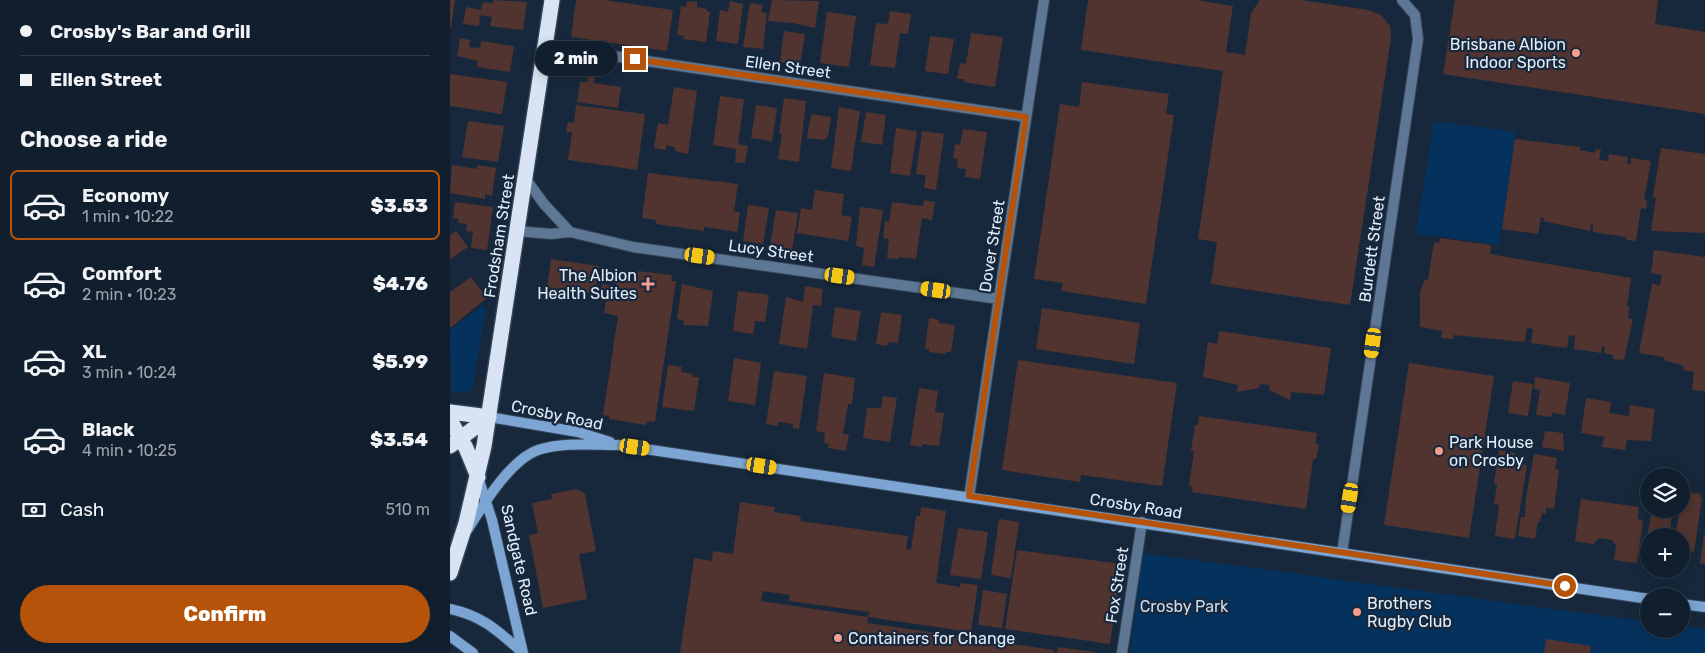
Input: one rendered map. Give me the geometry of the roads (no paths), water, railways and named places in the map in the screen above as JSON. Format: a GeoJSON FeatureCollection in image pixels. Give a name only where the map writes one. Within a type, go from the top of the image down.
{"type":"FeatureCollection","features":[{"type":"Feature","properties":{"kind":"highway","name":"Frodsham Street"},"geometry":{"type":"LineString","coordinates":[[478,477],[489,417],[552,0]]}},
{"type":"Feature","properties":{"kind":"highway"},"geometry":{"type":"LineString","coordinates":[[450,412],[489,417]]}},
{"type":"Feature","properties":{"kind":"highway"},"geometry":{"type":"LineString","coordinates":[[455,442],[489,417]]}},
{"type":"Feature","properties":{"kind":"highway","name":"Sandgate Road"},"geometry":{"type":"LineString","coordinates":[[450,420],[455,442],[478,477]]}},
{"type":"Feature","properties":{"kind":"highway"},"geometry":{"type":"LineString","coordinates":[[450,573],[461,541],[478,477]]}},
{"type":"Feature","properties":{"kind":"street","name":"Dover Street"},"geometry":{"type":"LineString","coordinates":[[969,496],[1044,0]]}},
{"type":"Feature","properties":{"kind":"street","name":"Burdett Street"},"geometry":{"type":"LineString","coordinates":[[1342,552],[1418,39],[1416,20],[1412,10],[1402,0]]}},
{"type":"Feature","properties":{"kind":"street","name":"Ellen Street"},"geometry":{"type":"LineString","coordinates":[[545,46],[1026,117]]}},
{"type":"Feature","properties":{"kind":"street"},"geometry":{"type":"LineString","coordinates":[[525,178],[544,204],[570,232]]}},
{"type":"Feature","properties":{"kind":"street","name":"Lucy Street"},"geometry":{"type":"LineString","coordinates":[[517,231],[550,234],[570,232],[633,247],[999,299]]}},
{"type":"Feature","properties":{"kind":"street","name":"Crosby Road"},"geometry":{"type":"LineString","coordinates":[[489,417],[578,432],[618,445]]}},
{"type":"Feature","properties":{"kind":"street","name":"Crosby Road"},"geometry":{"type":"LineString","coordinates":[[461,541],[486,501],[518,463],[535,451],[557,446],[618,445],[1640,598]]}},
{"type":"Feature","properties":{"kind":"street","name":"Sandgate Road"},"geometry":{"type":"LineString","coordinates":[[478,477],[486,501],[523,653]]}},
{"type":"Feature","properties":{"kind":"street","name":"Fox Street"},"geometry":{"type":"LineString","coordinates":[[1122,653],[1142,522]]}},
{"type":"Feature","properties":{"kind":"street"},"geometry":{"type":"LineString","coordinates":[[1690,605],[1705,607]]}},
{"type":"Feature","properties":{"kind":"street","name":"Sandgate Road"},"geometry":{"type":"LineString","coordinates":[[450,609],[468,613],[486,622],[523,653]]}},
{"type":"Feature","properties":{"kind":"street"},"geometry":{"type":"LineString","coordinates":[[450,636],[473,653]]}},
{"type":"Feature","properties":{"kind":"place","name":"Brisbane Albion Indoor Sports"},"geometry":{"type":"Point","coordinates":[1576,53]}},
{"type":"Feature","properties":{"kind":"place","name":"The Albion Health Suites"},"geometry":{"type":"Point","coordinates":[648,284]}},
{"type":"Feature","properties":{"kind":"place","name":"Park House on Crosby"},"geometry":{"type":"Point","coordinates":[1439,451]}},
{"type":"Feature","properties":{"kind":"place","name":"Brothers Rugby Club"},"geometry":{"type":"Point","coordinates":[1357,612]}},
{"type":"Feature","properties":{"kind":"place","name":"Containers for Change"},"geometry":{"type":"Point","coordinates":[838,638]}},
{"type":"Feature","properties":{"kind":"park label","name":"Crosby Park"},"geometry":{"type":"Point","coordinates":[1184,606]}}]}
